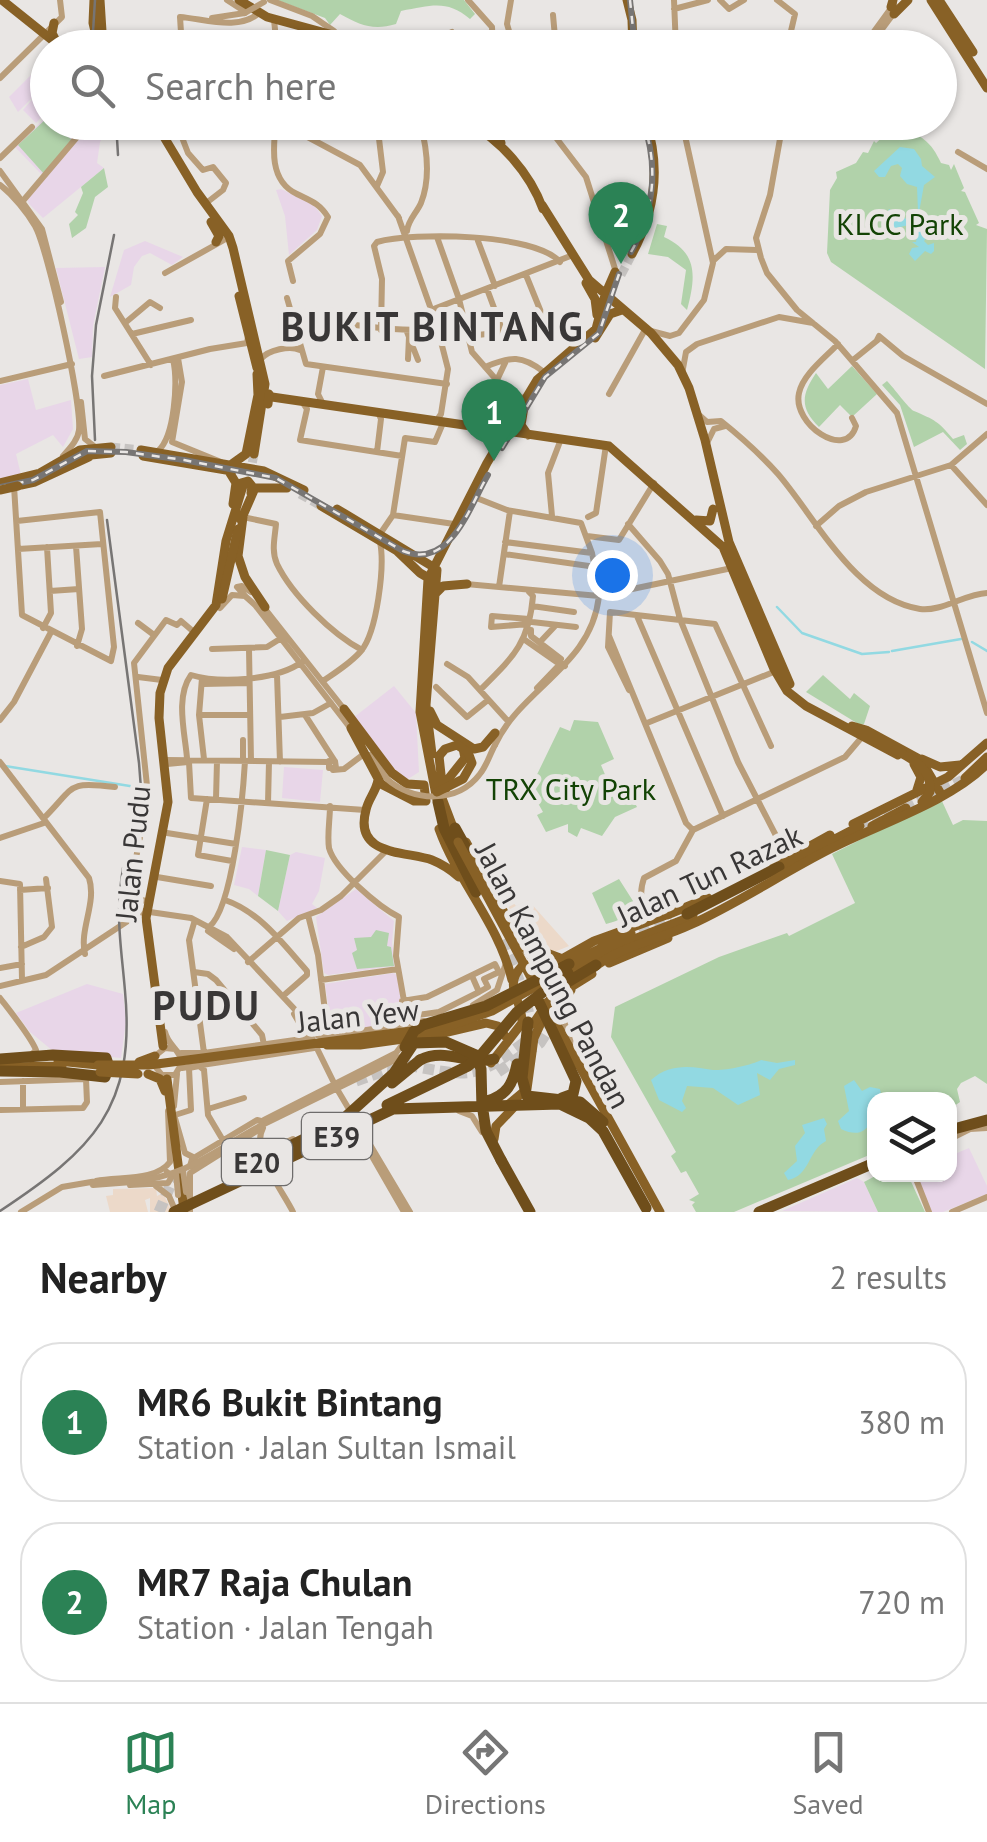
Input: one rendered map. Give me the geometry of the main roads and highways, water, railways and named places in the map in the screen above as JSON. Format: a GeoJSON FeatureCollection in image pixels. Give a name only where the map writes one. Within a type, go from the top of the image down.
{"type":"FeatureCollection","features":[{"type":"Feature","properties":{"kind":"highway"},"geometry":{"type":"LineString","coordinates":[[441,802],[444,828],[472,889]]}},
{"type":"Feature","properties":{"kind":"highway"},"geometry":{"type":"LineString","coordinates":[[455,828],[462,849]]}},
{"type":"Feature","properties":{"kind":"highway"},"geometry":{"type":"LineString","coordinates":[[687,914],[776,869]]}},
{"type":"Feature","properties":{"kind":"highway"},"geometry":{"type":"LineString","coordinates":[[662,932],[746,890]]}},
{"type":"Feature","properties":{"kind":"highway"},"geometry":{"type":"LineString","coordinates":[[386,1081],[416,1029],[486,1006],[589,961]]}},
{"type":"Feature","properties":{"kind":"highway"},"geometry":{"type":"LineString","coordinates":[[473,1109],[488,1056],[539,996],[589,961]]}},
{"type":"Feature","properties":{"kind":"highway"},"geometry":{"type":"LineString","coordinates":[[350,1117],[468,1066],[569,971]]}},
{"type":"Feature","properties":{"kind":"highway"},"geometry":{"type":"LineString","coordinates":[[473,1109],[499,1098],[514,1081],[539,996]]}},
{"type":"Feature","properties":{"kind":"highway"},"geometry":{"type":"LineString","coordinates":[[350,1117],[400,1109],[568,1098],[574,1094],[576,1081],[539,996]]}},
{"type":"Feature","properties":{"kind":"highway"},"geometry":{"type":"LineString","coordinates":[[531,1023],[522,1078],[527,1096],[580,1102],[599,1116],[652,1211]]}},
{"type":"Feature","properties":{"kind":"highway"},"geometry":{"type":"LineString","coordinates":[[558,1025],[652,1211]]}},
{"type":"Feature","properties":{"kind":"highway"},"geometry":{"type":"LineString","coordinates":[[361,1106],[386,1081],[414,1043],[437,1040],[471,1051],[480,1063],[473,1109],[530,1212]]}},
{"type":"Feature","properties":{"kind":"highway"},"geometry":{"type":"LineString","coordinates":[[361,1106],[427,1056],[450,1055],[475,1062],[494,1059]]}},
{"type":"Feature","properties":{"kind":"highway"},"geometry":{"type":"LineString","coordinates":[[0,1065],[96,1070],[104,1077],[107,1074],[106,1058],[34,1065]]}},
{"type":"Feature","properties":{"kind":"highway"},"geometry":{"type":"LineString","coordinates":[[448,1107],[473,1109],[512,1104]]}},
{"type":"Feature","properties":{"kind":"highway","name":"E39"},"geometry":{"type":"LineString","coordinates":[[183,1212],[377,1115],[402,1108],[560,1104],[590,1118],[608,1138],[652,1211]]}},
{"type":"Feature","properties":{"kind":"highway","name":"E20"},"geometry":{"type":"LineString","coordinates":[[183,1212],[220,1180],[330,1128],[361,1106]]}},
{"type":"Feature","properties":{"kind":"highway","name":"E39"},"geometry":{"type":"LineString","coordinates":[[183,1212],[379,1117],[402,1111],[559,1107],[575,1113],[606,1140],[652,1211]]}},
{"type":"Feature","properties":{"kind":"highway","name":"E20"},"geometry":{"type":"LineString","coordinates":[[183,1212],[235,1178],[350,1117]]}},
{"type":"Feature","properties":{"kind":"highway"},"geometry":{"type":"LineString","coordinates":[[957,1131],[987,1124]]}},
{"type":"Feature","properties":{"kind":"highway"},"geometry":{"type":"LineString","coordinates":[[765,1211],[867,1166]]}},
{"type":"Feature","properties":{"kind":"main road"},"geometry":{"type":"LineString","coordinates":[[97,0],[100,30]]}},
{"type":"Feature","properties":{"kind":"main road"},"geometry":{"type":"LineString","coordinates":[[97,0],[99,30]]}},
{"type":"Feature","properties":{"kind":"main road"},"geometry":{"type":"LineString","coordinates":[[630,0],[634,30]]}},
{"type":"Feature","properties":{"kind":"main road"},"geometry":{"type":"LineString","coordinates":[[928,0],[951,30]]}},
{"type":"Feature","properties":{"kind":"main road"},"geometry":{"type":"LineString","coordinates":[[943,0],[987,77]]}},
{"type":"Feature","properties":{"kind":"main road"},"geometry":{"type":"LineString","coordinates":[[1,2],[47,30]]}},
{"type":"Feature","properties":{"kind":"main road"},"geometry":{"type":"LineString","coordinates":[[244,6],[265,4],[289,20]]}},
{"type":"Feature","properties":{"kind":"main road"},"geometry":{"type":"LineString","coordinates":[[265,4],[274,20],[313,30]]}},
{"type":"Feature","properties":{"kind":"main road"},"geometry":{"type":"LineString","coordinates":[[99,30],[100,15]]}},
{"type":"Feature","properties":{"kind":"main road"},"geometry":{"type":"LineString","coordinates":[[274,20],[276,17],[310,21],[330,30]]}},
{"type":"Feature","properties":{"kind":"main road"},"geometry":{"type":"LineString","coordinates":[[957,39],[987,88]]}},
{"type":"Feature","properties":{"kind":"main road"},"geometry":{"type":"LineString","coordinates":[[163,140],[222,238],[248,334],[260,360],[267,404],[251,454],[240,461],[227,466],[141,453],[158,452],[227,466],[250,471],[264,471]]}},
{"type":"Feature","properties":{"kind":"main road"},"geometry":{"type":"LineString","coordinates":[[164,140],[222,238],[258,347],[267,404]]}},
{"type":"Feature","properties":{"kind":"main road"},"geometry":{"type":"LineString","coordinates":[[497,140],[542,205],[565,259],[595,299],[596,328]]}},
{"type":"Feature","properties":{"kind":"main road"},"geometry":{"type":"LineString","coordinates":[[499,140],[500,145]]}},
{"type":"Feature","properties":{"kind":"main road"},"geometry":{"type":"LineString","coordinates":[[630,253],[642,234],[653,195],[656,159],[649,140]]}},
{"type":"Feature","properties":{"kind":"main road"},"geometry":{"type":"LineString","coordinates":[[433,574],[454,524],[544,372],[585,342],[596,328],[617,274],[596,279],[565,259]]}},
{"type":"Feature","properties":{"kind":"main road"},"geometry":{"type":"LineString","coordinates":[[580,266],[608,298],[666,348],[682,374],[698,413],[713,509],[725,530]]}},
{"type":"Feature","properties":{"kind":"main road"},"geometry":{"type":"LineString","coordinates":[[528,435],[521,425],[524,403],[552,372],[590,344],[610,314],[622,310]]}},
{"type":"Feature","properties":{"kind":"main road"},"geometry":{"type":"LineString","coordinates":[[250,471],[302,492],[264,471],[251,454],[260,392],[260,360]]}},
{"type":"Feature","properties":{"kind":"main road"},"geometry":{"type":"LineString","coordinates":[[267,404],[274,401],[378,412],[490,428],[505,435],[606,444],[719,542],[734,563]]}},
{"type":"Feature","properties":{"kind":"main road"},"geometry":{"type":"LineString","coordinates":[[267,404],[312,406]]}},
{"type":"Feature","properties":{"kind":"main road"},"geometry":{"type":"LineString","coordinates":[[700,425],[734,563],[779,671],[798,694],[858,732],[915,760],[964,771]]}},
{"type":"Feature","properties":{"kind":"main road"},"geometry":{"type":"LineString","coordinates":[[433,574],[505,435]]}},
{"type":"Feature","properties":{"kind":"main road"},"geometry":{"type":"LineString","coordinates":[[0,486],[35,475],[94,446],[109,451]]}},
{"type":"Feature","properties":{"kind":"main road"},"geometry":{"type":"LineString","coordinates":[[0,486],[36,482],[109,451]]}},
{"type":"Feature","properties":{"kind":"main road"},"geometry":{"type":"LineString","coordinates":[[0,486],[33,481],[78,456],[109,451]]}},
{"type":"Feature","properties":{"kind":"main road"},"geometry":{"type":"LineString","coordinates":[[220,571],[236,479],[227,466]]}},
{"type":"Feature","properties":{"kind":"main road"},"geometry":{"type":"LineString","coordinates":[[220,571],[251,484],[244,481],[233,504]]}},
{"type":"Feature","properties":{"kind":"main road"},"geometry":{"type":"LineString","coordinates":[[247,489],[287,488]]}},
{"type":"Feature","properties":{"kind":"main road"},"geometry":{"type":"LineString","coordinates":[[247,489],[238,556],[264,607]]}},
{"type":"Feature","properties":{"kind":"main road","name":"Jalan Pudu"},"geometry":{"type":"LineString","coordinates":[[148,910],[173,802],[164,708],[168,678],[219,607],[231,540],[247,489]]}},
{"type":"Feature","properties":{"kind":"main road"},"geometry":{"type":"LineString","coordinates":[[322,504],[419,558],[433,574]]}},
{"type":"Feature","properties":{"kind":"main road"},"geometry":{"type":"LineString","coordinates":[[694,520],[710,521],[713,509]]}},
{"type":"Feature","properties":{"kind":"main road"},"geometry":{"type":"LineString","coordinates":[[219,607],[242,516]]}},
{"type":"Feature","properties":{"kind":"main road"},"geometry":{"type":"LineString","coordinates":[[383,536],[392,548],[423,569],[419,558]]}},
{"type":"Feature","properties":{"kind":"main road"},"geometry":{"type":"LineString","coordinates":[[231,540],[231,552],[248,593]]}},
{"type":"Feature","properties":{"kind":"main road"},"geometry":{"type":"LineString","coordinates":[[419,558],[433,559],[439,554]]}},
{"type":"Feature","properties":{"kind":"main road"},"geometry":{"type":"LineString","coordinates":[[404,556],[424,586],[429,613]]}},
{"type":"Feature","properties":{"kind":"main road"},"geometry":{"type":"LineString","coordinates":[[416,570],[433,574]]}},
{"type":"Feature","properties":{"kind":"main road","name":"Jalan Pudu"},"geometry":{"type":"LineString","coordinates":[[96,1070],[139,1062],[159,1052],[148,910],[168,797],[161,732],[162,680],[215,607],[220,571]]}},
{"type":"Feature","properties":{"kind":"main road","name":"Jalan Kampung Pandan"},"geometry":{"type":"LineString","coordinates":[[433,574],[420,712],[425,749],[441,802],[576,1066],[614,1126],[624,1156]]}},
{"type":"Feature","properties":{"kind":"main road"},"geometry":{"type":"LineString","coordinates":[[429,613],[438,589],[467,584]]}},
{"type":"Feature","properties":{"kind":"main road","name":"Jalan Kampung Pandan"},"geometry":{"type":"LineString","coordinates":[[429,613],[431,690],[426,716],[441,802],[521,944],[541,963]]}},
{"type":"Feature","properties":{"kind":"main road"},"geometry":{"type":"LineString","coordinates":[[431,690],[433,721],[478,749],[494,740]]}},
{"type":"Feature","properties":{"kind":"main road"},"geometry":{"type":"LineString","coordinates":[[344,709],[392,774],[406,784],[417,783],[426,788],[427,799],[423,803],[383,791],[372,797]]}},
{"type":"Feature","properties":{"kind":"main road"},"geometry":{"type":"LineString","coordinates":[[351,728],[363,752],[396,792]]}},
{"type":"Feature","properties":{"kind":"main road"},"geometry":{"type":"LineString","coordinates":[[161,732],[168,762],[168,797]]}},
{"type":"Feature","properties":{"kind":"main road"},"geometry":{"type":"LineString","coordinates":[[531,1065],[531,1023],[550,998],[589,961],[689,926],[926,800],[930,784],[918,762],[858,732]]}},
{"type":"Feature","properties":{"kind":"main road"},"geometry":{"type":"LineString","coordinates":[[441,802],[446,785],[465,754],[452,734]]}},
{"type":"Feature","properties":{"kind":"main road"},"geometry":{"type":"LineString","coordinates":[[457,745],[468,752],[472,763],[441,802],[439,756],[445,748],[457,745]]}},
{"type":"Feature","properties":{"kind":"main road"},"geometry":{"type":"LineString","coordinates":[[417,783],[424,774],[425,749]]}},
{"type":"Feature","properties":{"kind":"main road"},"geometry":{"type":"LineString","coordinates":[[906,810],[974,777],[987,755]]}},
{"type":"Feature","properties":{"kind":"main road"},"geometry":{"type":"LineString","coordinates":[[820,852],[849,840],[950,782],[987,755]]}},
{"type":"Feature","properties":{"kind":"main road"},"geometry":{"type":"LineString","coordinates":[[950,782],[970,777],[987,755]]}},
{"type":"Feature","properties":{"kind":"main road"},"geometry":{"type":"LineString","coordinates":[[915,760],[935,790]]}},
{"type":"Feature","properties":{"kind":"main road"},"geometry":{"type":"LineString","coordinates":[[915,760],[921,777],[915,794]]}},
{"type":"Feature","properties":{"kind":"main road"},"geometry":{"type":"LineString","coordinates":[[385,778],[365,810],[368,832],[385,852],[432,860],[452,870],[472,889],[505,954],[522,1023],[484,1072],[484,1088],[495,1101],[512,1104]]}},
{"type":"Feature","properties":{"kind":"main road"},"geometry":{"type":"LineString","coordinates":[[329,1040],[436,1024],[477,1013],[489,997],[512,982],[522,966],[541,963],[569,971],[614,960],[693,928],[776,869],[915,794],[935,790]]}},
{"type":"Feature","properties":{"kind":"main road","name":"Jalan Tun Razak"},"geometry":{"type":"LineString","coordinates":[[589,961],[669,914],[820,852],[906,810]]}},
{"type":"Feature","properties":{"kind":"main road","name":"Jalan Tun Razak"},"geometry":{"type":"LineString","coordinates":[[589,961],[702,912],[860,826]]}},
{"type":"Feature","properties":{"kind":"main road"},"geometry":{"type":"LineString","coordinates":[[776,869],[849,840]]}},
{"type":"Feature","properties":{"kind":"main road","name":"Jalan Kampung Pandan"},"geometry":{"type":"LineString","coordinates":[[462,849],[624,1156]]}},
{"type":"Feature","properties":{"kind":"main road"},"geometry":{"type":"LineString","coordinates":[[558,1025],[569,971],[594,940],[669,914]]}},
{"type":"Feature","properties":{"kind":"main road"},"geometry":{"type":"LineString","coordinates":[[515,934],[569,971]]}},
{"type":"Feature","properties":{"kind":"main road"},"geometry":{"type":"LineString","coordinates":[[505,954],[516,951],[521,944]]}},
{"type":"Feature","properties":{"kind":"main road"},"geometry":{"type":"LineString","coordinates":[[494,1139],[496,1126],[527,1088],[539,996],[555,977],[541,963]]}},
{"type":"Feature","properties":{"kind":"main road","name":"Jalan Yew"},"geometry":{"type":"LineString","coordinates":[[0,1065],[150,1069],[455,1024],[539,996]]}},
{"type":"Feature","properties":{"kind":"main road"},"geometry":{"type":"LineString","coordinates":[[329,1040],[360,1044],[493,1024],[503,1031],[504,1048]]}},
{"type":"Feature","properties":{"kind":"main road"},"geometry":{"type":"LineString","coordinates":[[96,1070],[162,1074]]}},
{"type":"Feature","properties":{"kind":"main road"},"geometry":{"type":"LineString","coordinates":[[162,1074],[166,1093]]}},
{"type":"Feature","properties":{"kind":"main road"},"geometry":{"type":"LineString","coordinates":[[162,1074],[183,1212]]}},
{"type":"Feature","properties":{"kind":"main road","name":"Jalan Kampung Pandan"},"geometry":{"type":"LineString","coordinates":[[512,1104],[569,1104],[585,1110],[624,1156]]}},
{"type":"Feature","properties":{"kind":"main road"},"geometry":{"type":"LineString","coordinates":[[624,1156],[652,1211]]}},
{"type":"Feature","properties":{"kind":"water"},"geometry":{"type":"Polygon","coordinates":[[[900,147],[914,149],[922,166],[935,177],[924,185],[918,218],[929,222],[930,233],[924,241],[928,245],[934,243],[934,251],[925,251],[915,261],[909,254],[912,248],[919,247],[912,242],[916,242],[918,232],[909,225],[891,229],[884,225],[890,222],[886,216],[889,209],[908,220],[918,211],[917,187],[900,176],[902,168],[898,164],[891,166],[885,177],[874,171],[900,147]]]}},
{"type":"Feature","properties":{"kind":"water"},"geometry":{"type":"Polygon","coordinates":[[[761,1060],[795,1060],[795,1065],[779,1069],[770,1080],[757,1073],[760,1095],[738,1105],[713,1088],[687,1086],[682,1101],[686,1108],[682,1112],[659,1100],[651,1080],[673,1068],[724,1070],[761,1060]]]}},
{"type":"Feature","properties":{"kind":"water"},"geometry":{"type":"Polygon","coordinates":[[[854,1080],[862,1091],[870,1087],[880,1089],[881,1092],[867,1092],[867,1128],[857,1133],[841,1129],[838,1121],[849,1111],[844,1086],[854,1080]]]}},
{"type":"Feature","properties":{"kind":"water"},"geometry":{"type":"Polygon","coordinates":[[[824,1118],[826,1141],[801,1173],[788,1180],[784,1173],[797,1161],[795,1146],[805,1133],[802,1125],[824,1118]]]}},
{"type":"Feature","properties":{"kind":"waterway"},"geometry":{"type":"LineString","coordinates":[[777,607],[802,633],[862,654],[889,652]]}},
{"type":"Feature","properties":{"kind":"waterway"},"geometry":{"type":"LineString","coordinates":[[892,651],[961,639]]}},
{"type":"Feature","properties":{"kind":"waterway"},"geometry":{"type":"LineString","coordinates":[[972,642],[987,651]]}},
{"type":"Feature","properties":{"kind":"waterway"},"geometry":{"type":"LineString","coordinates":[[5,766],[136,787]]}},
{"type":"Feature","properties":{"kind":"tunnel"},"geometry":{"type":"LineString","coordinates":[[621,275],[632,254]]}},
{"type":"Feature","properties":{"kind":"tunnel"},"geometry":{"type":"LineString","coordinates":[[111,447],[141,450]]}},
{"type":"Feature","properties":{"kind":"tunnel"},"geometry":{"type":"LineString","coordinates":[[247,489],[254,454]]}},
{"type":"Feature","properties":{"kind":"tunnel"},"geometry":{"type":"LineString","coordinates":[[300,494],[321,506]]}},
{"type":"Feature","properties":{"kind":"tunnel"},"geometry":{"type":"LineString","coordinates":[[906,808],[965,778]]}},
{"type":"Feature","properties":{"kind":"tunnel"},"geometry":{"type":"LineString","coordinates":[[860,826],[897,807]]}},
{"type":"Feature","properties":{"kind":"tunnel"},"geometry":{"type":"LineString","coordinates":[[624,938],[672,920]]}},
{"type":"Feature","properties":{"kind":"tunnel"},"geometry":{"type":"LineString","coordinates":[[501,941],[521,985],[532,1031]]}},
{"type":"Feature","properties":{"kind":"tunnel"},"geometry":{"type":"LineString","coordinates":[[498,1072],[540,1043],[554,1021]]}},
{"type":"Feature","properties":{"kind":"tunnel"},"geometry":{"type":"LineString","coordinates":[[407,1065],[474,1072],[499,1061],[531,1037]]}},
{"type":"Feature","properties":{"kind":"tunnel"},"geometry":{"type":"LineString","coordinates":[[356,1081],[387,1070],[401,1071]]}},
{"type":"Feature","properties":{"kind":"tunnel"},"geometry":{"type":"LineString","coordinates":[[159,1212],[171,1184],[182,1173]]}},
{"type":"Feature","properties":{"kind":"tram line"},"geometry":{"type":"LineString","coordinates":[[93,30],[95,0]]}},
{"type":"Feature","properties":{"kind":"tram line"},"geometry":{"type":"LineString","coordinates":[[117,140],[118,155]]}},
{"type":"Feature","properties":{"kind":"tram line"},"geometry":{"type":"LineString","coordinates":[[95,440],[92,376],[96,325],[114,235]]}},
{"type":"Feature","properties":{"kind":"tram line"},"geometry":{"type":"LineString","coordinates":[[107,520],[139,763],[141,789],[133,830]]}},
{"type":"Feature","properties":{"kind":"tram line"},"geometry":{"type":"LineString","coordinates":[[0,1211],[83,1146],[115,1096],[127,1032],[119,916],[123,868]]}},
{"type":"Feature","properties":{"kind":"railway"},"geometry":{"type":"LineString","coordinates":[[630,0],[633,30]]}},
{"type":"Feature","properties":{"kind":"railway"},"geometry":{"type":"LineString","coordinates":[[631,252],[645,221],[652,188],[648,140]]}},
{"type":"Feature","properties":{"kind":"railway"},"geometry":{"type":"LineString","coordinates":[[502,448],[545,377],[599,333],[619,274]]}},
{"type":"Feature","properties":{"kind":"railway"},"geometry":{"type":"LineString","coordinates":[[0,487],[33,480],[87,451],[184,460],[276,478],[403,551],[420,555],[446,544],[488,475]]}},
{"type":"Feature","properties":{"kind":"place","name":"MR7 Raja Chulan"},"geometry":{"type":"Point","coordinates":[621,264]}},
{"type":"Feature","properties":{"kind":"place","name":"MR6 Bukit Bintang"},"geometry":{"type":"Point","coordinates":[494,461]}},
{"type":"Feature","properties":{"kind":"district","name":"BUKIT BINTANG"},"geometry":{"type":"Point","coordinates":[433,326]}},
{"type":"Feature","properties":{"kind":"district","name":"PUDU"},"geometry":{"type":"Point","coordinates":[207,1005]}},
{"type":"Feature","properties":{"kind":"park label","name":"KLCC Park"},"geometry":{"type":"Point","coordinates":[900,223]}},
{"type":"Feature","properties":{"kind":"park label","name":"TRX City Park"},"geometry":{"type":"Point","coordinates":[571,788]}}]}
